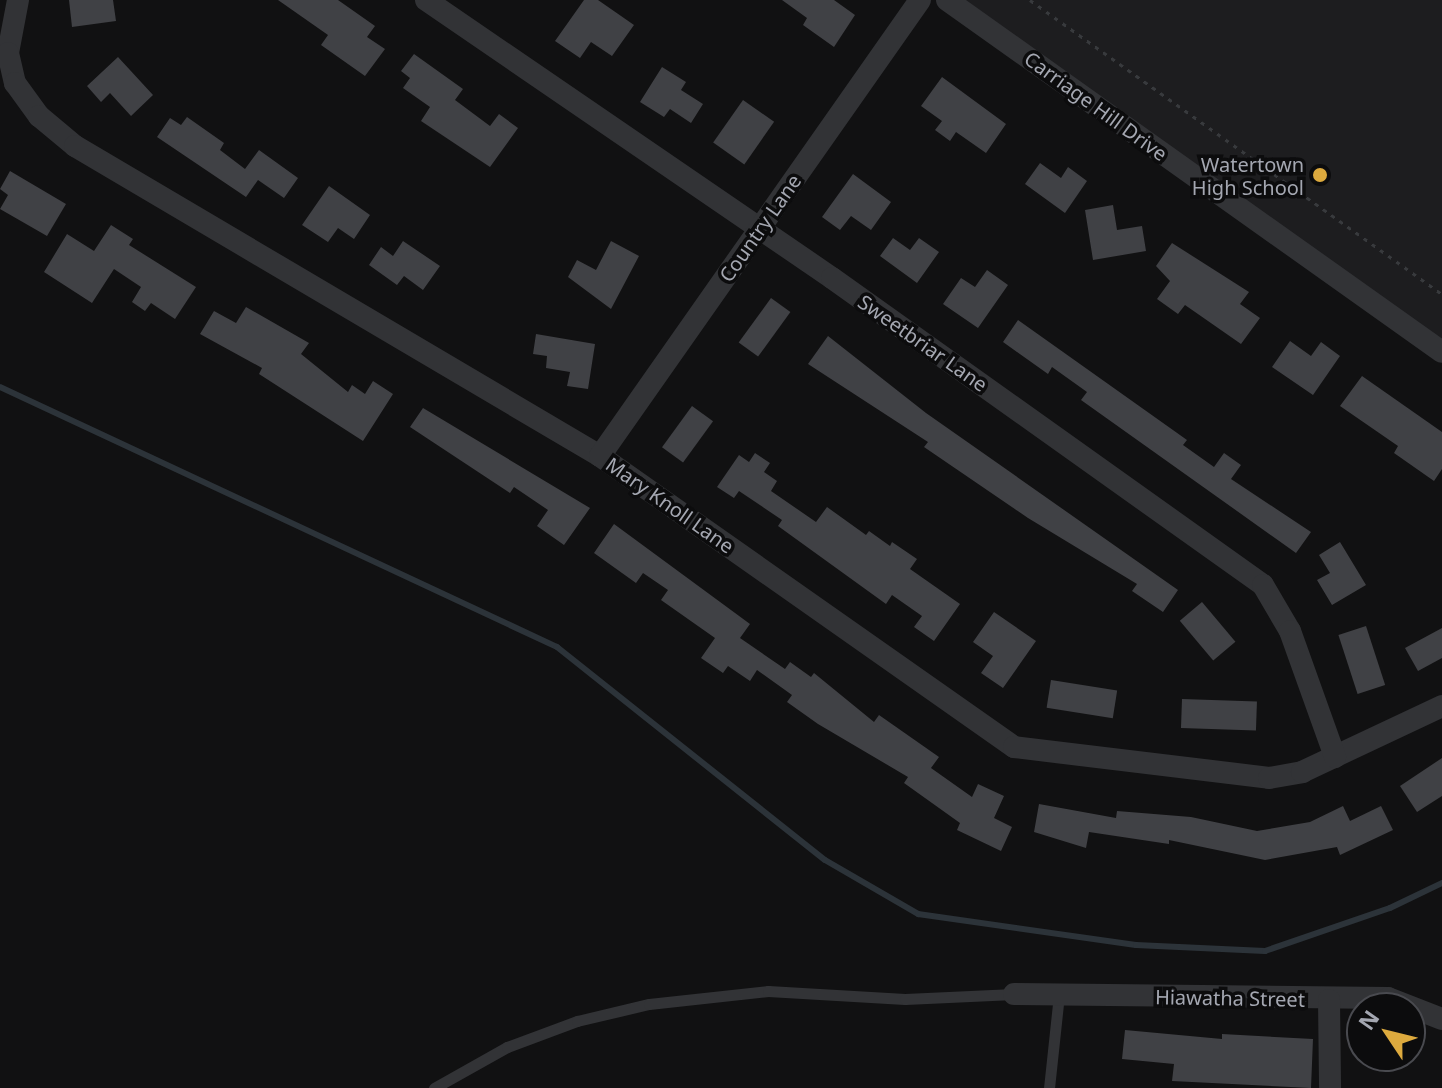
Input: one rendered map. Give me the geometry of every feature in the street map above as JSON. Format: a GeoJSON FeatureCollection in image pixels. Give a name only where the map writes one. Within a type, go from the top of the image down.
{"type":"FeatureCollection","features":[{"type":"Feature","properties":{"kind":"street","name":"Mary Knoll Lane"},"geometry":{"type":"LineString","coordinates":[[18,0],[8,53],[15,83],[39,116],[75,146],[600,456],[1014,747],[1269,778],[1302,772],[1442,706]]}},
{"type":"Feature","properties":{"kind":"street","name":"Sweetbriar Lane"},"geometry":{"type":"LineString","coordinates":[[426,0],[760,227],[1263,585],[1290,631],[1335,757]]}},
{"type":"Feature","properties":{"kind":"street","name":"Country Lane"},"geometry":{"type":"LineString","coordinates":[[600,456],[920,0]]}},
{"type":"Feature","properties":{"kind":"street","name":"Carriage Hill Drive"},"geometry":{"type":"LineString","coordinates":[[947,0],[1442,352]]}},
{"type":"Feature","properties":{"kind":"street","name":"Hiawatha Street"},"geometry":{"type":"LineString","coordinates":[[1014,994],[1329,1000],[1388,998],[1442,1019]]}},
{"type":"Feature","properties":{"kind":"street"},"geometry":{"type":"LineString","coordinates":[[1329,1000],[1330,1088]]}},
{"type":"Feature","properties":{"kind":"lane"},"geometry":{"type":"LineString","coordinates":[[434,1088],[507,1047],[577,1021],[649,1004],[768,991],[905,999],[1014,994]]}},
{"type":"Feature","properties":{"kind":"lane"},"geometry":{"type":"LineString","coordinates":[[1049,1088],[1059,994]]}},
{"type":"Feature","properties":{"kind":"path"},"geometry":{"type":"LineString","coordinates":[[1030,0],[1442,294]]}},
{"type":"Feature","properties":{"kind":"shaded area","name":"Watertown High School"},"geometry":{"type":"Polygon","coordinates":[[[956,0],[1442,0],[1442,350],[956,0]]]}},
{"type":"Feature","properties":{"kind":"building"},"geometry":{"type":"Polygon","coordinates":[[[69,0],[113,0],[116,21],[72,27],[69,0]]]}},
{"type":"Feature","properties":{"kind":"building"},"geometry":{"type":"Polygon","coordinates":[[[278,0],[338,0],[375,26],[367,37],[385,49],[365,76],[321,45],[328,35],[278,0]]]}},
{"type":"Feature","properties":{"kind":"building"},"geometry":{"type":"Polygon","coordinates":[[[584,0],[598,0],[634,25],[612,56],[591,42],[580,58],[555,41],[584,0]]]}},
{"type":"Feature","properties":{"kind":"building"},"geometry":{"type":"Polygon","coordinates":[[[782,0],[834,0],[855,15],[834,47],[803,25],[807,18],[782,0]]]}},
{"type":"Feature","properties":{"kind":"building"},"geometry":{"type":"Polygon","coordinates":[[[414,54],[463,89],[455,100],[490,126],[499,114],[518,128],[490,167],[421,121],[430,107],[403,88],[410,78],[401,71],[414,54]]]}},
{"type":"Feature","properties":{"kind":"building"},"geometry":{"type":"Polygon","coordinates":[[[118,57],[153,95],[131,116],[110,93],[101,102],[87,86],[118,57]]]}},
{"type":"Feature","properties":{"kind":"building"},"geometry":{"type":"Polygon","coordinates":[[[662,67],[686,82],[681,90],[703,104],[691,123],[670,109],[664,117],[640,102],[662,67]]]}},
{"type":"Feature","properties":{"kind":"building"},"geometry":{"type":"Polygon","coordinates":[[[942,77],[1006,124],[986,153],[956,132],[950,141],[935,130],[942,121],[921,106],[942,77]]]}},
{"type":"Feature","properties":{"kind":"building"},"geometry":{"type":"Polygon","coordinates":[[[743,100],[774,122],[744,164],[713,143],[743,100]]]}},
{"type":"Feature","properties":{"kind":"building"},"geometry":{"type":"Polygon","coordinates":[[[187,117],[224,143],[220,150],[245,169],[259,150],[298,178],[284,198],[258,180],[246,197],[157,137],[170,118],[181,125],[187,117]]]}},
{"type":"Feature","properties":{"kind":"building"},"geometry":{"type":"Polygon","coordinates":[[[1040,163],[1061,178],[1068,167],[1087,181],[1065,213],[1025,184],[1040,163]]]}},
{"type":"Feature","properties":{"kind":"building"},"geometry":{"type":"Polygon","coordinates":[[[10,171],[66,204],[47,236],[0,209],[8,195],[0,189],[10,171]]]}},
{"type":"Feature","properties":{"kind":"building"},"geometry":{"type":"Polygon","coordinates":[[[853,174],[891,202],[871,230],[851,216],[840,230],[822,217],[853,174]]]}},
{"type":"Feature","properties":{"kind":"building"},"geometry":{"type":"Polygon","coordinates":[[[329,186],[370,215],[354,239],[338,228],[328,242],[302,225],[329,186]]]}},
{"type":"Feature","properties":{"kind":"building"},"geometry":{"type":"Polygon","coordinates":[[[1113,205],[1117,230],[1142,226],[1146,251],[1093,260],[1085,210],[1113,205]]]}},
{"type":"Feature","properties":{"kind":"building"},"geometry":{"type":"Polygon","coordinates":[[[111,225],[133,239],[129,245],[196,287],[175,319],[151,303],[145,311],[132,302],[141,287],[114,269],[92,303],[44,272],[67,234],[94,251],[111,225]]]}},
{"type":"Feature","properties":{"kind":"building"},"geometry":{"type":"Polygon","coordinates":[[[893,238],[910,250],[919,238],[939,252],[917,283],[880,256],[893,238]]]}},
{"type":"Feature","properties":{"kind":"building"},"geometry":{"type":"Polygon","coordinates":[[[403,241],[440,266],[423,290],[404,276],[397,285],[369,265],[381,247],[393,256],[403,241]]]}},
{"type":"Feature","properties":{"kind":"building"},"geometry":{"type":"Polygon","coordinates":[[[611,241],[639,256],[611,309],[568,277],[577,260],[596,270],[611,241]]]}},
{"type":"Feature","properties":{"kind":"building"},"geometry":{"type":"Polygon","coordinates":[[[1172,243],[1249,292],[1240,304],[1260,318],[1241,344],[1185,305],[1178,314],[1157,299],[1170,281],[1156,266],[1172,243]]]}},
{"type":"Feature","properties":{"kind":"building"},"geometry":{"type":"Polygon","coordinates":[[[987,270],[1008,285],[978,328],[943,304],[961,278],[975,287],[987,270]]]}},
{"type":"Feature","properties":{"kind":"building"},"geometry":{"type":"Polygon","coordinates":[[[771,298],[790,312],[758,357],[739,342],[771,298]]]}},
{"type":"Feature","properties":{"kind":"building"},"geometry":{"type":"Polygon","coordinates":[[[246,307],[309,343],[301,354],[348,392],[352,385],[365,394],[373,381],[393,394],[363,441],[259,374],[262,368],[200,334],[214,311],[236,323],[246,307]]]}},
{"type":"Feature","properties":{"kind":"building"},"geometry":{"type":"Polygon","coordinates":[[[1018,320],[1187,440],[1183,445],[1214,467],[1224,453],[1241,465],[1231,479],[1311,532],[1296,553],[1081,400],[1087,392],[1052,367],[1048,374],[1003,342],[1018,320]]]}},
{"type":"Feature","properties":{"kind":"building"},"geometry":{"type":"Polygon","coordinates":[[[536,334],[595,344],[588,389],[567,386],[570,372],[546,368],[547,356],[533,354],[536,334]]]}},
{"type":"Feature","properties":{"kind":"building"},"geometry":{"type":"Polygon","coordinates":[[[828,336],[926,413],[1178,590],[1163,612],[1132,591],[1137,584],[1028,518],[924,447],[928,442],[808,364],[828,336]]]}},
{"type":"Feature","properties":{"kind":"building"},"geometry":{"type":"Polygon","coordinates":[[[1290,341],[1311,356],[1321,342],[1340,356],[1313,395],[1272,367],[1290,341]]]}},
{"type":"Feature","properties":{"kind":"building"},"geometry":{"type":"Polygon","coordinates":[[[1362,376],[1442,432],[1442,469],[1434,481],[1394,453],[1398,446],[1340,406],[1362,376]]]}},
{"type":"Feature","properties":{"kind":"building"},"geometry":{"type":"Polygon","coordinates":[[[692,406],[713,421],[683,463],[662,447],[692,406]]]}},
{"type":"Feature","properties":{"kind":"building"},"geometry":{"type":"Polygon","coordinates":[[[423,408],[590,508],[564,545],[537,526],[548,510],[514,487],[510,493],[410,427],[423,408]]]}},
{"type":"Feature","properties":{"kind":"building"},"geometry":{"type":"Polygon","coordinates":[[[755,453],[770,463],[764,472],[777,481],[771,491],[816,522],[827,507],[866,535],[869,531],[890,546],[892,542],[917,559],[910,569],[960,604],[934,641],[914,627],[922,616],[892,595],[886,604],[778,526],[782,520],[739,491],[734,498],[717,487],[739,455],[749,462],[755,453]]]}},
{"type":"Feature","properties":{"kind":"building"},"geometry":{"type":"Polygon","coordinates":[[[614,524],[750,624],[740,638],[785,669],[790,662],[811,677],[814,673],[874,722],[879,715],[939,757],[931,768],[972,797],[978,784],[1004,796],[994,818],[1012,827],[1001,851],[957,830],[960,823],[904,783],[908,777],[818,724],[787,702],[792,695],[757,670],[750,681],[728,666],[723,673],[701,658],[715,638],[661,600],[668,590],[643,573],[636,583],[594,553],[614,524]]]}},
{"type":"Feature","properties":{"kind":"building"},"geometry":{"type":"Polygon","coordinates":[[[1340,542],[1366,585],[1332,605],[1317,580],[1330,573],[1319,555],[1340,542]]]}},
{"type":"Feature","properties":{"kind":"building"},"geometry":{"type":"Polygon","coordinates":[[[1202,602],[1235,642],[1213,660],[1180,621],[1202,602]]]}},
{"type":"Feature","properties":{"kind":"building"},"geometry":{"type":"Polygon","coordinates":[[[994,612],[1036,641],[1003,688],[981,673],[993,656],[973,642],[994,612]]]}},
{"type":"Feature","properties":{"kind":"building"},"geometry":{"type":"Polygon","coordinates":[[[1366,626],[1385,685],[1358,694],[1338,635],[1366,626]]]}},
{"type":"Feature","properties":{"kind":"building"},"geometry":{"type":"Polygon","coordinates":[[[1442,628],[1442,658],[1418,671],[1405,648],[1442,628]]]}},
{"type":"Feature","properties":{"kind":"building"},"geometry":{"type":"Polygon","coordinates":[[[1051,680],[1117,690],[1113,718],[1047,708],[1051,680]]]}},
{"type":"Feature","properties":{"kind":"building"},"geometry":{"type":"Polygon","coordinates":[[[1182,699],[1257,702],[1256,731],[1181,728],[1182,699]]]}},
{"type":"Feature","properties":{"kind":"building"},"geometry":{"type":"Polygon","coordinates":[[[1442,758],[1442,796],[1417,812],[1400,786],[1442,758]]]}},
{"type":"Feature","properties":{"kind":"building"},"geometry":{"type":"Polygon","coordinates":[[[1039,804],[1116,818],[1117,811],[1191,817],[1257,831],[1310,822],[1343,806],[1350,821],[1381,806],[1393,830],[1340,855],[1337,847],[1265,860],[1169,840],[1169,844],[1089,832],[1086,848],[1034,832],[1039,804]]]}},
{"type":"Feature","properties":{"kind":"building"},"geometry":{"type":"Polygon","coordinates":[[[1125,1030],[1222,1039],[1222,1034],[1313,1039],[1311,1088],[1172,1081],[1174,1064],[1122,1059],[1125,1030]]]}},
{"type":"Feature","properties":{"kind":"waterway"},"geometry":{"type":"LineString","coordinates":[[0,387],[557,647],[825,860],[918,914],[1136,945],[1265,951],[1390,908],[1442,883]]}},
{"type":"Feature","properties":{"kind":"place","name":"Watertown High School"},"geometry":{"type":"Point","coordinates":[1320,175]}}]}
